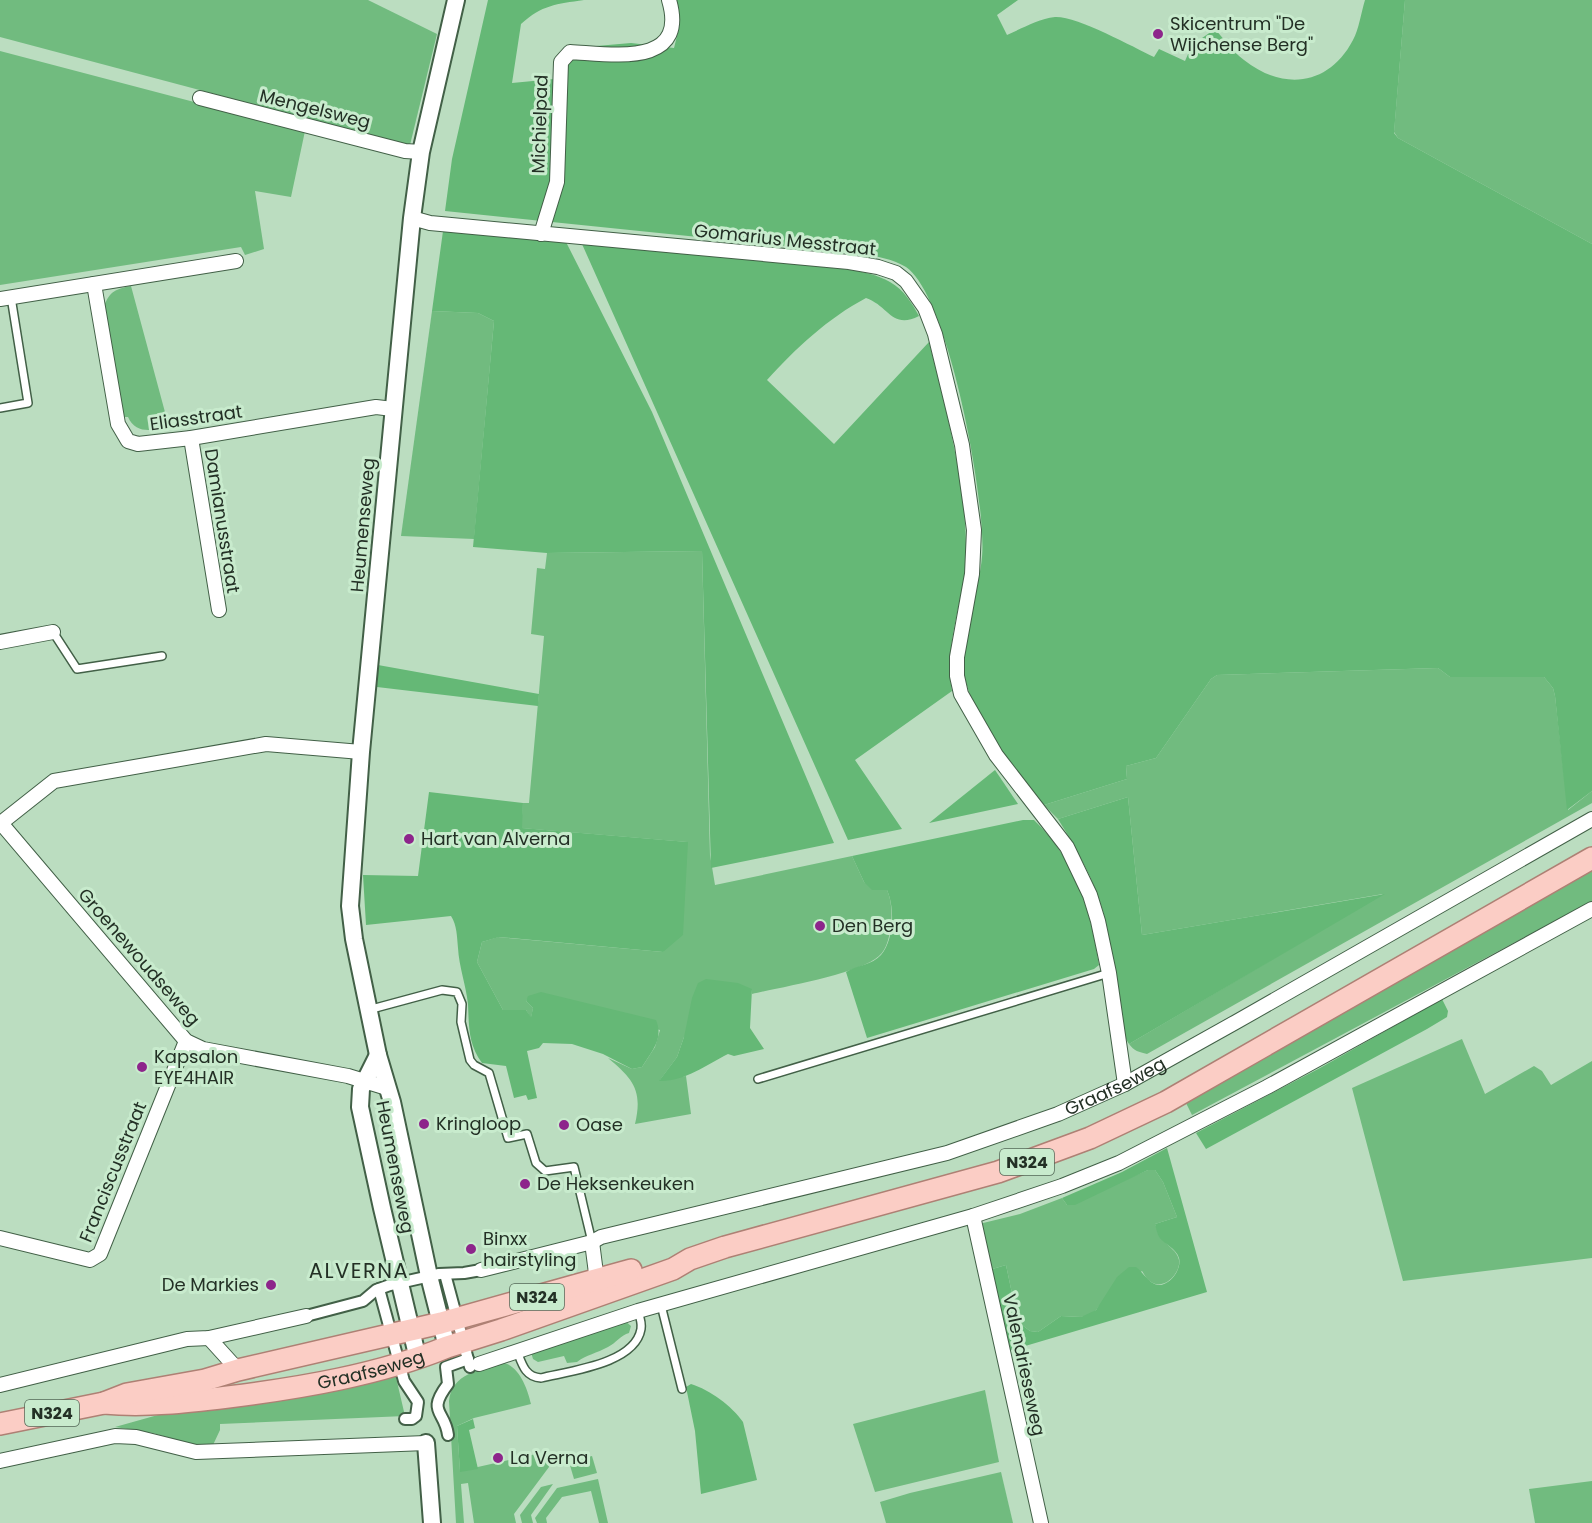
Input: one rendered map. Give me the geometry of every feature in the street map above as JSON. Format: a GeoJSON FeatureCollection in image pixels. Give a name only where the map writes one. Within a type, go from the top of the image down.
{"type":"FeatureCollection","features":[{"type":"Feature","properties":{"kind":"main road","name":"Graafseweg"},"geometry":{"type":"LineString","coordinates":[[104,1403],[131,1406],[256,1393],[409,1362],[466,1356],[626,1286],[674,1269],[690,1259],[786,1229],[964,1183],[1057,1152],[1147,1112],[1592,858]]}},
{"type":"Feature","properties":{"kind":"main road","name":"Graafseweg"},"geometry":{"type":"LineString","coordinates":[[0,1424],[104,1403],[128,1394],[205,1380],[238,1370],[402,1333],[597,1281],[669,1259],[690,1259]]}},
{"type":"Feature","properties":{"kind":"street","name":"Heumenseweg"},"geometry":{"type":"LineString","coordinates":[[456,0],[421,152],[412,218],[361,752],[350,906],[354,939],[378,1055],[434,1271],[449,1321],[466,1356]]}},
{"type":"Feature","properties":{"kind":"street","name":"Michielpad"},"geometry":{"type":"LineString","coordinates":[[540,234],[557,182],[561,62],[570,52],[615,54],[658,48],[669,37],[672,26],[669,0]]}},
{"type":"Feature","properties":{"kind":"street","name":"Mengelsweg"},"geometry":{"type":"LineString","coordinates":[[200,98],[405,151],[421,152]]}},
{"type":"Feature","properties":{"kind":"street","name":"Gomarius Messtraat"},"geometry":{"type":"LineString","coordinates":[[412,218],[430,223],[849,262],[896,273],[916,293],[935,334],[962,445],[973,521],[972,574],[957,657],[957,676],[961,694],[996,755],[1034,806],[1051,824],[1079,869],[1098,921],[1109,973],[1125,1084]]}},
{"type":"Feature","properties":{"kind":"street"},"geometry":{"type":"LineString","coordinates":[[5,298],[236,261]]}},
{"type":"Feature","properties":{"kind":"street","name":"Eliasstraat"},"geometry":{"type":"LineString","coordinates":[[94,284],[118,424],[128,441],[138,444],[191,438],[376,407],[393,409]]}},
{"type":"Feature","properties":{"kind":"street","name":"Damianusstraat"},"geometry":{"type":"LineString","coordinates":[[191,438],[219,610]]}},
{"type":"Feature","properties":{"kind":"street"},"geometry":{"type":"LineString","coordinates":[[0,642],[53,632]]}},
{"type":"Feature","properties":{"kind":"street"},"geometry":{"type":"LineString","coordinates":[[0,823],[54,781],[266,744],[361,752]]}},
{"type":"Feature","properties":{"kind":"street","name":"Graafseweg"},"geometry":{"type":"LineString","coordinates":[[434,1271],[464,1273],[481,1270],[592,1242],[601,1237],[947,1153],[1058,1114],[1125,1084],[1592,819]]}},
{"type":"Feature","properties":{"kind":"street","name":"Groenewoudseweg"},"geometry":{"type":"LineString","coordinates":[[0,823],[186,1041],[203,1048],[365,1080],[387,1088]]}},
{"type":"Feature","properties":{"kind":"street","name":"Graafseweg"},"geometry":{"type":"LineString","coordinates":[[466,1356],[517,1351],[638,1311],[973,1216],[1062,1186],[1119,1163],[1267,1087],[1592,909]]}},
{"type":"Feature","properties":{"kind":"street","name":"Franciscusstraat"},"geometry":{"type":"LineString","coordinates":[[0,1239],[90,1260],[100,1254],[186,1041]]}},
{"type":"Feature","properties":{"kind":"street","name":"Heumenseweg"},"geometry":{"type":"LineString","coordinates":[[378,1055],[361,1089],[360,1107],[398,1276],[402,1333],[409,1362]]}},
{"type":"Feature","properties":{"kind":"street","name":"Valendrieseweg"},"geometry":{"type":"LineString","coordinates":[[973,1216],[1041,1523]]}},
{"type":"Feature","properties":{"kind":"street"},"geometry":{"type":"LineString","coordinates":[[592,1242],[597,1281]]}},
{"type":"Feature","properties":{"kind":"street"},"geometry":{"type":"LineString","coordinates":[[0,1385],[187,1339],[209,1338],[306,1316],[363,1301],[403,1274],[416,1274],[422,1270],[434,1271]]}},
{"type":"Feature","properties":{"kind":"street"},"geometry":{"type":"LineString","coordinates":[[626,1286],[638,1311]]}},
{"type":"Feature","properties":{"kind":"street"},"geometry":{"type":"LineString","coordinates":[[379,1289],[402,1333]]}},
{"type":"Feature","properties":{"kind":"street"},"geometry":{"type":"LineString","coordinates":[[209,1338],[238,1370]]}},
{"type":"Feature","properties":{"kind":"street"},"geometry":{"type":"LineString","coordinates":[[448,1435],[446,1423],[438,1411],[439,1397],[448,1384],[446,1367],[466,1356]]}},
{"type":"Feature","properties":{"kind":"street"},"geometry":{"type":"LineString","coordinates":[[405,1419],[412,1419],[416,1416],[418,1401],[404,1381],[409,1362]]}},
{"type":"Feature","properties":{"kind":"street"},"geometry":{"type":"LineString","coordinates":[[418,1401],[439,1397]]}},
{"type":"Feature","properties":{"kind":"street"},"geometry":{"type":"LineString","coordinates":[[0,1461],[115,1436],[136,1437],[196,1452],[426,1443],[432,1523]]}},
{"type":"Feature","properties":{"kind":"lane"},"geometry":{"type":"LineString","coordinates":[[0,408],[28,403],[5,298]]}},
{"type":"Feature","properties":{"kind":"lane"},"geometry":{"type":"LineString","coordinates":[[53,632],[77,669],[162,656]]}},
{"type":"Feature","properties":{"kind":"lane"},"geometry":{"type":"LineString","coordinates":[[758,1079],[1109,973]]}},
{"type":"Feature","properties":{"kind":"lane"},"geometry":{"type":"LineString","coordinates":[[368,1010],[442,990],[457,992],[462,1004],[461,1022],[471,1060],[474,1065],[489,1073],[507,1138],[527,1134],[536,1163],[545,1172],[574,1167],[592,1242]]}},
{"type":"Feature","properties":{"kind":"lane"},"geometry":{"type":"LineString","coordinates":[[661,1305],[682,1389]]}},
{"type":"Feature","properties":{"kind":"lane"},"geometry":{"type":"LineString","coordinates":[[517,1351],[523,1367],[534,1378],[605,1362],[620,1356],[637,1340],[641,1330],[638,1311]]}},
{"type":"Feature","properties":{"kind":"green space"},"geometry":{"type":"Polygon","coordinates":[[[0,0],[368,0],[437,34],[410,145],[407,145],[0,37],[0,0]]]}},
{"type":"Feature","properties":{"kind":"green space"},"geometry":{"type":"Polygon","coordinates":[[[488,0],[584,0],[550,6],[521,24],[512,83],[554,79],[559,66],[585,47],[631,43],[674,48],[680,24],[673,0],[1018,0],[997,15],[1007,35],[1043,20],[1055,17],[1065,18],[1077,21],[1154,57],[1159,49],[1185,61],[1192,45],[1215,29],[1236,53],[1259,70],[1289,79],[1304,79],[1318,75],[1331,67],[1343,55],[1355,36],[1365,0],[1405,0],[1394,133],[1398,138],[1592,244],[1592,791],[1567,810],[1555,696],[1553,688],[1544,677],[1450,677],[1438,668],[1217,675],[1211,679],[1156,758],[1126,766],[1127,779],[1044,805],[1009,761],[987,728],[970,695],[965,678],[964,651],[982,557],[978,494],[962,403],[950,358],[937,317],[922,286],[906,267],[892,260],[868,255],[445,211],[452,159],[488,0]]]}},
{"type":"Feature","properties":{"kind":"green space"},"geometry":{"type":"Polygon","coordinates":[[[1405,0],[1592,0],[1592,244],[1398,138],[1394,132],[1405,0]]]}},
{"type":"Feature","properties":{"kind":"green space"},"geometry":{"type":"Polygon","coordinates":[[[0,51],[305,131],[291,197],[255,191],[264,249],[245,255],[241,247],[0,285],[0,51]]]}},
{"type":"Feature","properties":{"kind":"green space"},"geometry":{"type":"Polygon","coordinates":[[[443,231],[566,242],[652,412],[834,843],[711,868],[702,551],[547,553],[473,547],[494,321],[478,313],[432,311],[443,231]]]}},
{"type":"Feature","properties":{"kind":"green space"},"geometry":{"type":"Polygon","coordinates":[[[582,244],[837,268],[870,274],[895,285],[907,297],[919,316],[910,320],[896,319],[866,298],[838,315],[813,335],[767,380],[834,444],[929,342],[959,474],[965,525],[966,550],[963,586],[950,655],[952,691],[855,760],[902,829],[848,840],[582,244]]]}},
{"type":"Feature","properties":{"kind":"green space"},"geometry":{"type":"Polygon","coordinates":[[[131,286],[169,427],[140,429],[131,423],[128,417],[123,417],[104,306],[114,292],[131,286]]]}},
{"type":"Feature","properties":{"kind":"green space"},"geometry":{"type":"Polygon","coordinates":[[[432,311],[478,313],[494,321],[474,539],[401,536],[432,311]]]}},
{"type":"Feature","properties":{"kind":"green space"},"geometry":{"type":"Polygon","coordinates":[[[702,551],[710,855],[715,885],[852,856],[864,882],[879,890],[887,890],[891,908],[891,927],[884,950],[869,963],[800,984],[752,994],[752,989],[684,1037],[677,1057],[660,1080],[686,1076],[691,1114],[635,1124],[638,1102],[634,1086],[624,1072],[608,1058],[632,1069],[642,1067],[655,1047],[660,1030],[529,996],[526,1001],[533,1008],[531,1018],[526,1010],[503,1010],[477,962],[482,942],[498,937],[663,952],[687,842],[521,828],[523,803],[529,803],[544,636],[531,634],[537,568],[545,569],[547,553],[702,551]]]}},
{"type":"Feature","properties":{"kind":"green space"},"geometry":{"type":"Polygon","coordinates":[[[378,665],[539,694],[538,706],[377,687],[378,665]]]}},
{"type":"Feature","properties":{"kind":"green space"},"geometry":{"type":"Polygon","coordinates":[[[1438,668],[1450,677],[1544,677],[1553,688],[1555,696],[1568,810],[1592,791],[1592,803],[1147,1054],[1133,1048],[1129,1044],[1383,894],[1142,935],[1128,797],[1058,819],[1044,805],[1127,779],[1126,766],[1156,758],[1211,679],[1217,675],[1438,668]]]}},
{"type":"Feature","properties":{"kind":"green space"},"geometry":{"type":"Polygon","coordinates":[[[995,770],[1018,804],[929,823],[995,770]]]}},
{"type":"Feature","properties":{"kind":"green space"},"geometry":{"type":"Polygon","coordinates":[[[429,792],[523,803],[522,828],[688,842],[683,935],[663,952],[499,937],[482,942],[477,962],[503,1010],[526,1010],[531,1017],[533,1008],[526,1001],[528,996],[541,992],[656,1020],[658,1039],[642,1067],[632,1069],[603,1054],[572,1044],[543,1043],[539,1048],[527,1051],[537,1098],[528,1100],[526,1095],[514,1098],[506,1066],[482,1063],[474,1049],[470,1035],[468,1004],[456,931],[451,916],[366,925],[363,875],[418,876],[429,792]]]}},
{"type":"Feature","properties":{"kind":"green space"},"geometry":{"type":"Polygon","coordinates":[[[1128,797],[1142,935],[1385,894],[1129,1044],[1121,1022],[1109,939],[1099,898],[1058,819],[1128,797]]]}},
{"type":"Feature","properties":{"kind":"green space"},"geometry":{"type":"Polygon","coordinates":[[[1023,820],[1034,820],[1048,835],[1070,869],[1086,906],[1099,965],[1094,969],[867,1038],[846,972],[873,961],[881,955],[889,941],[892,915],[887,890],[872,890],[864,882],[852,856],[1023,820]]]}},
{"type":"Feature","properties":{"kind":"green space"},"geometry":{"type":"Polygon","coordinates":[[[1592,870],[1592,901],[1192,1115],[1186,1103],[1592,870]]]}},
{"type":"Feature","properties":{"kind":"green space"},"geometry":{"type":"Polygon","coordinates":[[[706,979],[738,983],[752,989],[750,1028],[764,1049],[734,1056],[728,1054],[686,1076],[659,1081],[677,1057],[684,1037],[692,998],[698,983],[706,979]]]}},
{"type":"Feature","properties":{"kind":"green space"},"geometry":{"type":"Polygon","coordinates":[[[1442,999],[1448,1011],[1447,1017],[1427,1029],[1206,1149],[1196,1133],[1320,1068],[1442,999]]]}},
{"type":"Feature","properties":{"kind":"green space"},"geometry":{"type":"Polygon","coordinates":[[[1462,1039],[1485,1094],[1534,1066],[1542,1071],[1551,1085],[1592,1061],[1592,1258],[1403,1281],[1352,1088],[1462,1039]]]}},
{"type":"Feature","properties":{"kind":"green space"},"geometry":{"type":"Polygon","coordinates":[[[1167,1148],[1207,1292],[1008,1351],[989,1270],[1006,1265],[1018,1322],[1030,1331],[1038,1332],[1061,1316],[1081,1317],[1096,1310],[1117,1277],[1129,1267],[1136,1267],[1149,1280],[1158,1285],[1171,1280],[1179,1267],[1179,1258],[1161,1240],[1155,1224],[1177,1217],[1163,1182],[1155,1170],[1148,1170],[1075,1205],[1067,1205],[1062,1198],[1122,1172],[1167,1148]]]}},
{"type":"Feature","properties":{"kind":"green space"},"geometry":{"type":"Polygon","coordinates":[[[1148,1170],[1155,1170],[1163,1182],[1177,1217],[1155,1224],[1179,1260],[1177,1270],[1171,1279],[1156,1284],[1148,1280],[1142,1271],[1103,1301],[1090,1315],[1061,1316],[1038,1332],[1030,1331],[1018,1322],[1006,1265],[989,1270],[979,1224],[1020,1214],[1062,1198],[1067,1205],[1148,1170]]]}},
{"type":"Feature","properties":{"kind":"green space"},"geometry":{"type":"Polygon","coordinates":[[[625,1321],[631,1326],[629,1333],[608,1347],[577,1362],[567,1363],[564,1356],[538,1362],[533,1359],[531,1352],[625,1321]]]}},
{"type":"Feature","properties":{"kind":"green space"},"geometry":{"type":"Polygon","coordinates":[[[503,1363],[514,1368],[518,1373],[525,1385],[531,1404],[474,1418],[457,1426],[460,1471],[545,1452],[549,1467],[514,1514],[516,1523],[474,1523],[468,1483],[461,1484],[464,1523],[456,1523],[449,1401],[451,1392],[455,1384],[468,1374],[503,1363]]]}},
{"type":"Feature","properties":{"kind":"green space"},"geometry":{"type":"Polygon","coordinates":[[[395,1373],[405,1416],[220,1424],[220,1430],[213,1445],[191,1444],[153,1433],[115,1427],[165,1413],[395,1373]]]}},
{"type":"Feature","properties":{"kind":"green space"},"geometry":{"type":"Polygon","coordinates":[[[691,1384],[720,1399],[743,1422],[757,1480],[701,1494],[695,1431],[686,1387],[691,1384]]]}},
{"type":"Feature","properties":{"kind":"green space"},"geometry":{"type":"Polygon","coordinates":[[[985,1390],[999,1462],[875,1492],[853,1424],[985,1390]]]}},
{"type":"Feature","properties":{"kind":"green space"},"geometry":{"type":"Polygon","coordinates":[[[473,1419],[475,1428],[469,1430],[478,1469],[460,1472],[457,1426],[473,1419]]]}},
{"type":"Feature","properties":{"kind":"green space"},"geometry":{"type":"Polygon","coordinates":[[[592,1456],[597,1473],[574,1479],[569,1462],[592,1456]]]}},
{"type":"Feature","properties":{"kind":"green space"},"geometry":{"type":"Polygon","coordinates":[[[1001,1472],[1013,1523],[886,1523],[880,1502],[1001,1472]]]}},
{"type":"Feature","properties":{"kind":"green space"},"geometry":{"type":"Polygon","coordinates":[[[598,1479],[608,1523],[599,1523],[591,1491],[562,1497],[546,1518],[547,1523],[537,1523],[535,1518],[557,1488],[598,1479]]]}},
{"type":"Feature","properties":{"kind":"green space"},"geometry":{"type":"Polygon","coordinates":[[[1592,1481],[1592,1523],[1535,1523],[1529,1489],[1592,1481]]]}},
{"type":"Feature","properties":{"kind":"green space"},"geometry":{"type":"Polygon","coordinates":[[[553,1484],[531,1515],[533,1523],[522,1523],[520,1515],[541,1487],[553,1484]]]}},
{"type":"Feature","properties":{"kind":"place","name":"Skicentrum \"De Wijchense Berg\""},"geometry":{"type":"Point","coordinates":[1158,34]}},
{"type":"Feature","properties":{"kind":"place","name":"Hart van Alverna"},"geometry":{"type":"Point","coordinates":[409,839]}},
{"type":"Feature","properties":{"kind":"place","name":"Den Berg"},"geometry":{"type":"Point","coordinates":[820,926]}},
{"type":"Feature","properties":{"kind":"place","name":"Kapsalon EYE4HAIR"},"geometry":{"type":"Point","coordinates":[142,1067]}},
{"type":"Feature","properties":{"kind":"place","name":"Kringloop"},"geometry":{"type":"Point","coordinates":[424,1124]}},
{"type":"Feature","properties":{"kind":"place","name":"Oase"},"geometry":{"type":"Point","coordinates":[564,1125]}},
{"type":"Feature","properties":{"kind":"place","name":"De Heksenkeuken"},"geometry":{"type":"Point","coordinates":[525,1184]}},
{"type":"Feature","properties":{"kind":"place","name":"Binxx hairstyling"},"geometry":{"type":"Point","coordinates":[471,1249]}},
{"type":"Feature","properties":{"kind":"place","name":"De Markies"},"geometry":{"type":"Point","coordinates":[271,1285]}},
{"type":"Feature","properties":{"kind":"place","name":"La Verna"},"geometry":{"type":"Point","coordinates":[498,1458]}},
{"type":"Feature","properties":{"kind":"district","name":"ALVERNA"},"geometry":{"type":"Point","coordinates":[359,1271]}}]}
